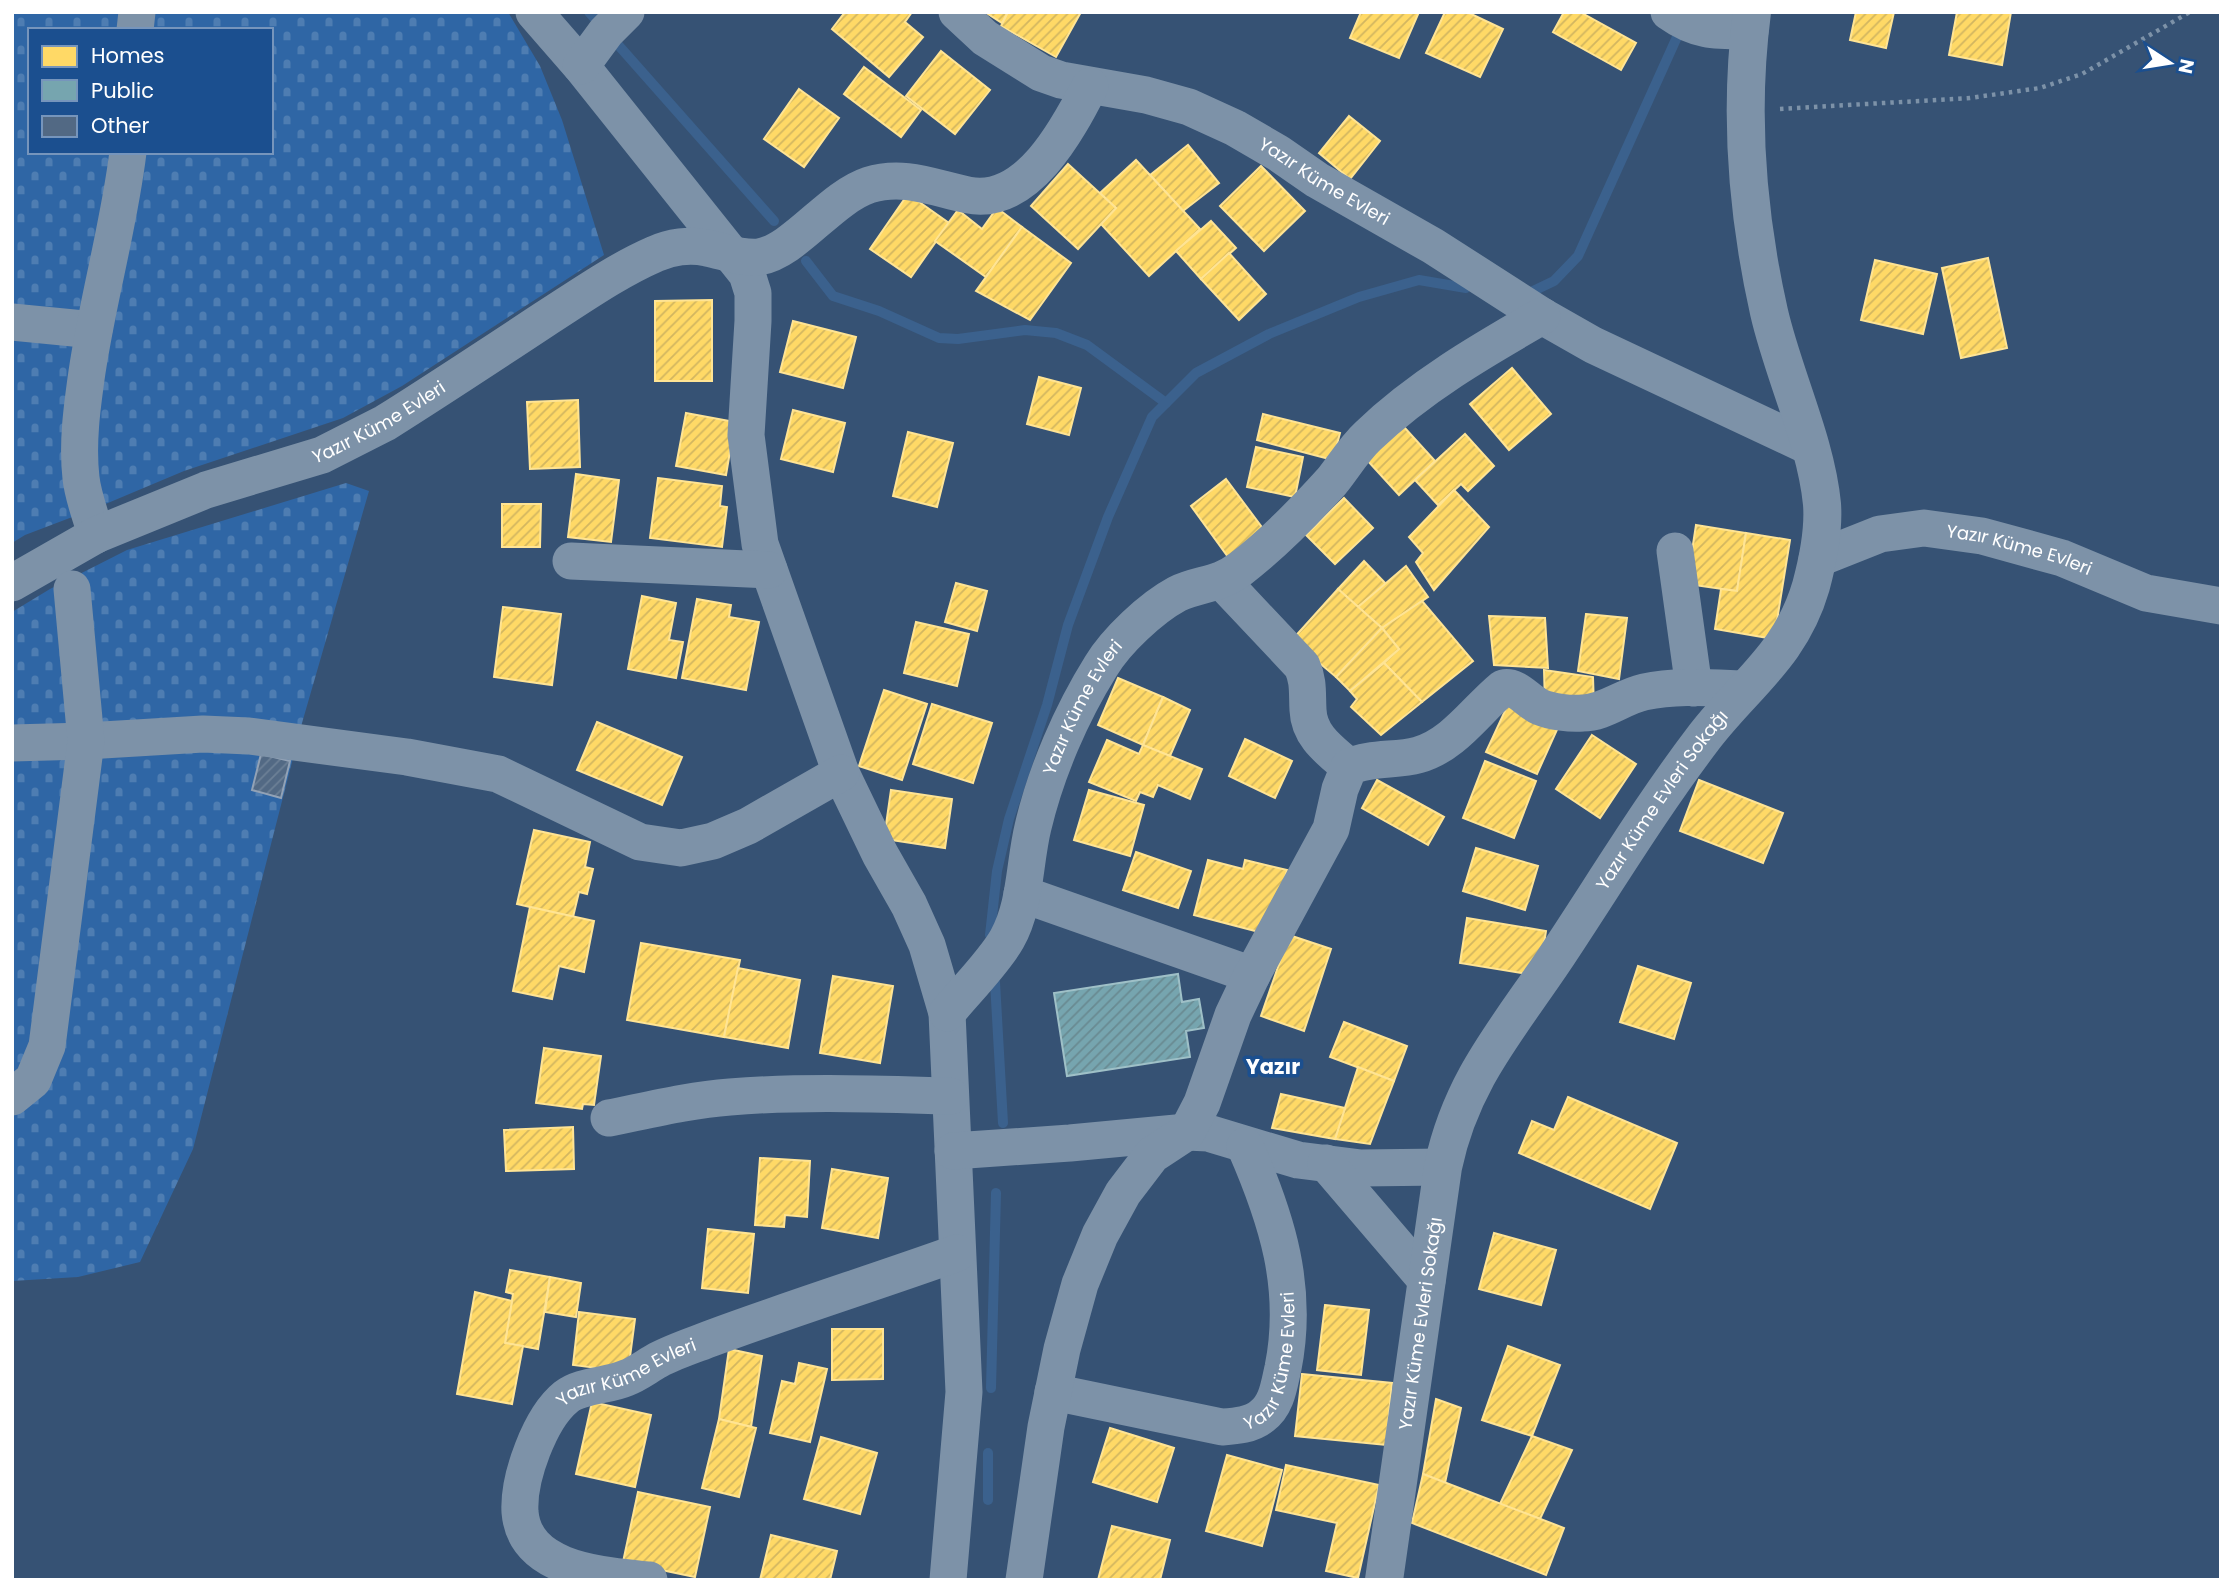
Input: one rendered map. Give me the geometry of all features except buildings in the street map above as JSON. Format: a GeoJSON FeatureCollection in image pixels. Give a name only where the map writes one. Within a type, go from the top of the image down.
{"type":"FeatureCollection","features":[{"type":"Feature","properties":{"kind":"street"},"geometry":{"type":"LineString","coordinates":[[534,12],[581,66],[747,274],[752,293],[753,321],[746,435],[760,544],[841,773],[928,945],[947,1013],[964,1392],[948,1580]]}},
{"type":"Feature","properties":{"kind":"street"},"geometry":{"type":"LineString","coordinates":[[581,66],[606,32],[626,12]]}},
{"type":"Feature","properties":{"kind":"street","name":"Yazır Küme Evleri"},"geometry":{"type":"LineString","coordinates":[[957,12],[985,38],[1041,73],[1090,86],[1146,94],[1189,107],[1234,128],[1593,345],[1808,446]]}},
{"type":"Feature","properties":{"kind":"street"},"geometry":{"type":"LineString","coordinates":[[1669,12],[1695,28],[1710,31],[1751,22]]}},
{"type":"Feature","properties":{"kind":"street","name":"Yazır Küme Evleri Sokağı"},"geometry":{"type":"LineString","coordinates":[[1384,1580],[1443,1167],[1450,1135],[1460,1108],[1496,1042],[1554,961],[1646,817],[1714,725],[1777,656],[1792,634],[1806,600],[1817,559],[1822,530],[1822,505],[1808,446],[1769,315],[1749,193],[1746,111],[1751,22]]}},
{"type":"Feature","properties":{"kind":"street","name":"Yazır Küme Evleri"},"geometry":{"type":"LineString","coordinates":[[12,583],[96,535],[206,490],[322,455],[354,440],[594,287],[657,253],[679,247],[704,247],[733,255],[759,257],[799,235],[825,211],[869,186],[915,181],[970,196],[991,195],[1014,185],[1030,176],[1051,152],[1090,86]]}},
{"type":"Feature","properties":{"kind":"street"},"geometry":{"type":"LineString","coordinates":[[96,535],[81,481],[79,447],[94,330],[128,154]]}},
{"type":"Feature","properties":{"kind":"street","name":"Yazır Küme Evleri"},"geometry":{"type":"LineString","coordinates":[[947,1013],[1006,940],[1023,894],[1039,802],[1072,720],[1101,664],[1147,616],[1178,594],[1223,581],[1269,546],[1332,480],[1366,437],[1395,411],[1448,373],[1542,316]]}},
{"type":"Feature","properties":{"kind":"street"},"geometry":{"type":"LineString","coordinates":[[12,322],[94,330]]}},
{"type":"Feature","properties":{"kind":"street","name":"Yazır Küme Evleri"},"geometry":{"type":"LineString","coordinates":[[1817,559],[1881,534],[1924,528],[1982,536],[2062,558],[2146,593],[2221,606]]}},
{"type":"Feature","properties":{"kind":"street"},"geometry":{"type":"LineString","coordinates":[[1675,551],[1694,688]]}},
{"type":"Feature","properties":{"kind":"street"},"geometry":{"type":"LineString","coordinates":[[571,561],[769,570]]}},
{"type":"Feature","properties":{"kind":"street"},"geometry":{"type":"LineString","coordinates":[[1223,581],[1302,666],[1308,680],[1308,713],[1311,726],[1318,739],[1349,767]]}},
{"type":"Feature","properties":{"kind":"street"},"geometry":{"type":"LineString","coordinates":[[12,1097],[33,1080],[47,1046],[86,741],[72,589]]}},
{"type":"Feature","properties":{"kind":"street"},"geometry":{"type":"LineString","coordinates":[[1349,767],[1435,749],[1456,733],[1503,688],[1515,689],[1539,706],[1584,713],[1598,711],[1644,692],[1694,688],[1746,689]]}},
{"type":"Feature","properties":{"kind":"street"},"geometry":{"type":"LineString","coordinates":[[12,743],[203,734],[312,743],[498,774],[640,842],[681,848],[713,841],[748,826],[841,773]]}},
{"type":"Feature","properties":{"kind":"street"},"geometry":{"type":"LineString","coordinates":[[1024,1580],[1053,1392],[1080,1284],[1100,1235],[1122,1193],[1152,1155],[1187,1132],[1202,1103],[1233,1015],[1252,975],[1331,829],[1340,789],[1349,767]]}},
{"type":"Feature","properties":{"kind":"street"},"geometry":{"type":"LineString","coordinates":[[1023,894],[1252,975]]}},
{"type":"Feature","properties":{"kind":"street"},"geometry":{"type":"LineString","coordinates":[[609,1118],[697,1100],[730,1097],[820,1094],[950,1096]]}},
{"type":"Feature","properties":{"kind":"street"},"geometry":{"type":"LineString","coordinates":[[953,1151],[1187,1132],[1208,1133],[1298,1160],[1362,1168],[1443,1167]]}},
{"type":"Feature","properties":{"kind":"street","name":"Yazır Küme Evleri"},"geometry":{"type":"LineString","coordinates":[[1053,1392],[1222,1427],[1247,1424],[1262,1417],[1272,1406],[1279,1388],[1288,1341],[1287,1276],[1263,1187],[1245,1146]]}},
{"type":"Feature","properties":{"kind":"street"},"geometry":{"type":"LineString","coordinates":[[1326,1163],[1427,1281]]}},
{"type":"Feature","properties":{"kind":"street","name":"Yazır Küme Evleri"},"geometry":{"type":"LineString","coordinates":[[649,1580],[580,1571],[558,1562],[536,1546],[525,1532],[520,1514],[521,1492],[531,1454],[556,1406],[568,1395],[628,1378],[661,1359],[712,1338],[957,1254]]}},
{"type":"Feature","properties":{"kind":"path"},"geometry":{"type":"LineString","coordinates":[[1746,111],[1970,98],[2040,88],[2082,74],[2190,12]]}},
{"type":"Feature","properties":{"kind":"green space"},"geometry":{"type":"Polygon","coordinates":[[[12,12],[508,12],[540,66],[562,120],[604,255],[402,386],[343,418],[184,471],[25,535],[12,543],[12,12]]]}},
{"type":"Feature","properties":{"kind":"green space"},"geometry":{"type":"Polygon","coordinates":[[[346,483],[369,491],[302,723],[193,1149],[140,1262],[78,1277],[12,1281],[12,612],[50,589],[127,550],[346,483]]]}},
{"type":"Feature","properties":{"kind":"waterway"},"geometry":{"type":"LineString","coordinates":[[589,12],[774,221]]}},
{"type":"Feature","properties":{"kind":"waterway"},"geometry":{"type":"LineString","coordinates":[[1531,292],[1554,281],[1578,256],[1677,37]]}},
{"type":"Feature","properties":{"kind":"waterway"},"geometry":{"type":"LineString","coordinates":[[806,261],[833,296],[879,311],[939,338],[958,339],[1025,330],[1056,333],[1087,345],[1166,403]]}},
{"type":"Feature","properties":{"kind":"waterway"},"geometry":{"type":"LineString","coordinates":[[990,935],[997,871],[1009,819],[1047,705],[1068,625],[1108,517],[1152,417],[1196,373],[1269,334],[1359,297],[1419,280],[1466,288]]}},
{"type":"Feature","properties":{"kind":"waterway"},"geometry":{"type":"LineString","coordinates":[[995,982],[1003,1123]]}},
{"type":"Feature","properties":{"kind":"waterway"},"geometry":{"type":"LineString","coordinates":[[991,1388],[996,1193]]}},
{"type":"Feature","properties":{"kind":"waterway"},"geometry":{"type":"LineString","coordinates":[[988,1453],[988,1500]]}},
{"type":"Feature","properties":{"kind":"district","name":"Yazır"},"geometry":{"type":"Point","coordinates":[1273,1067]}}]}
